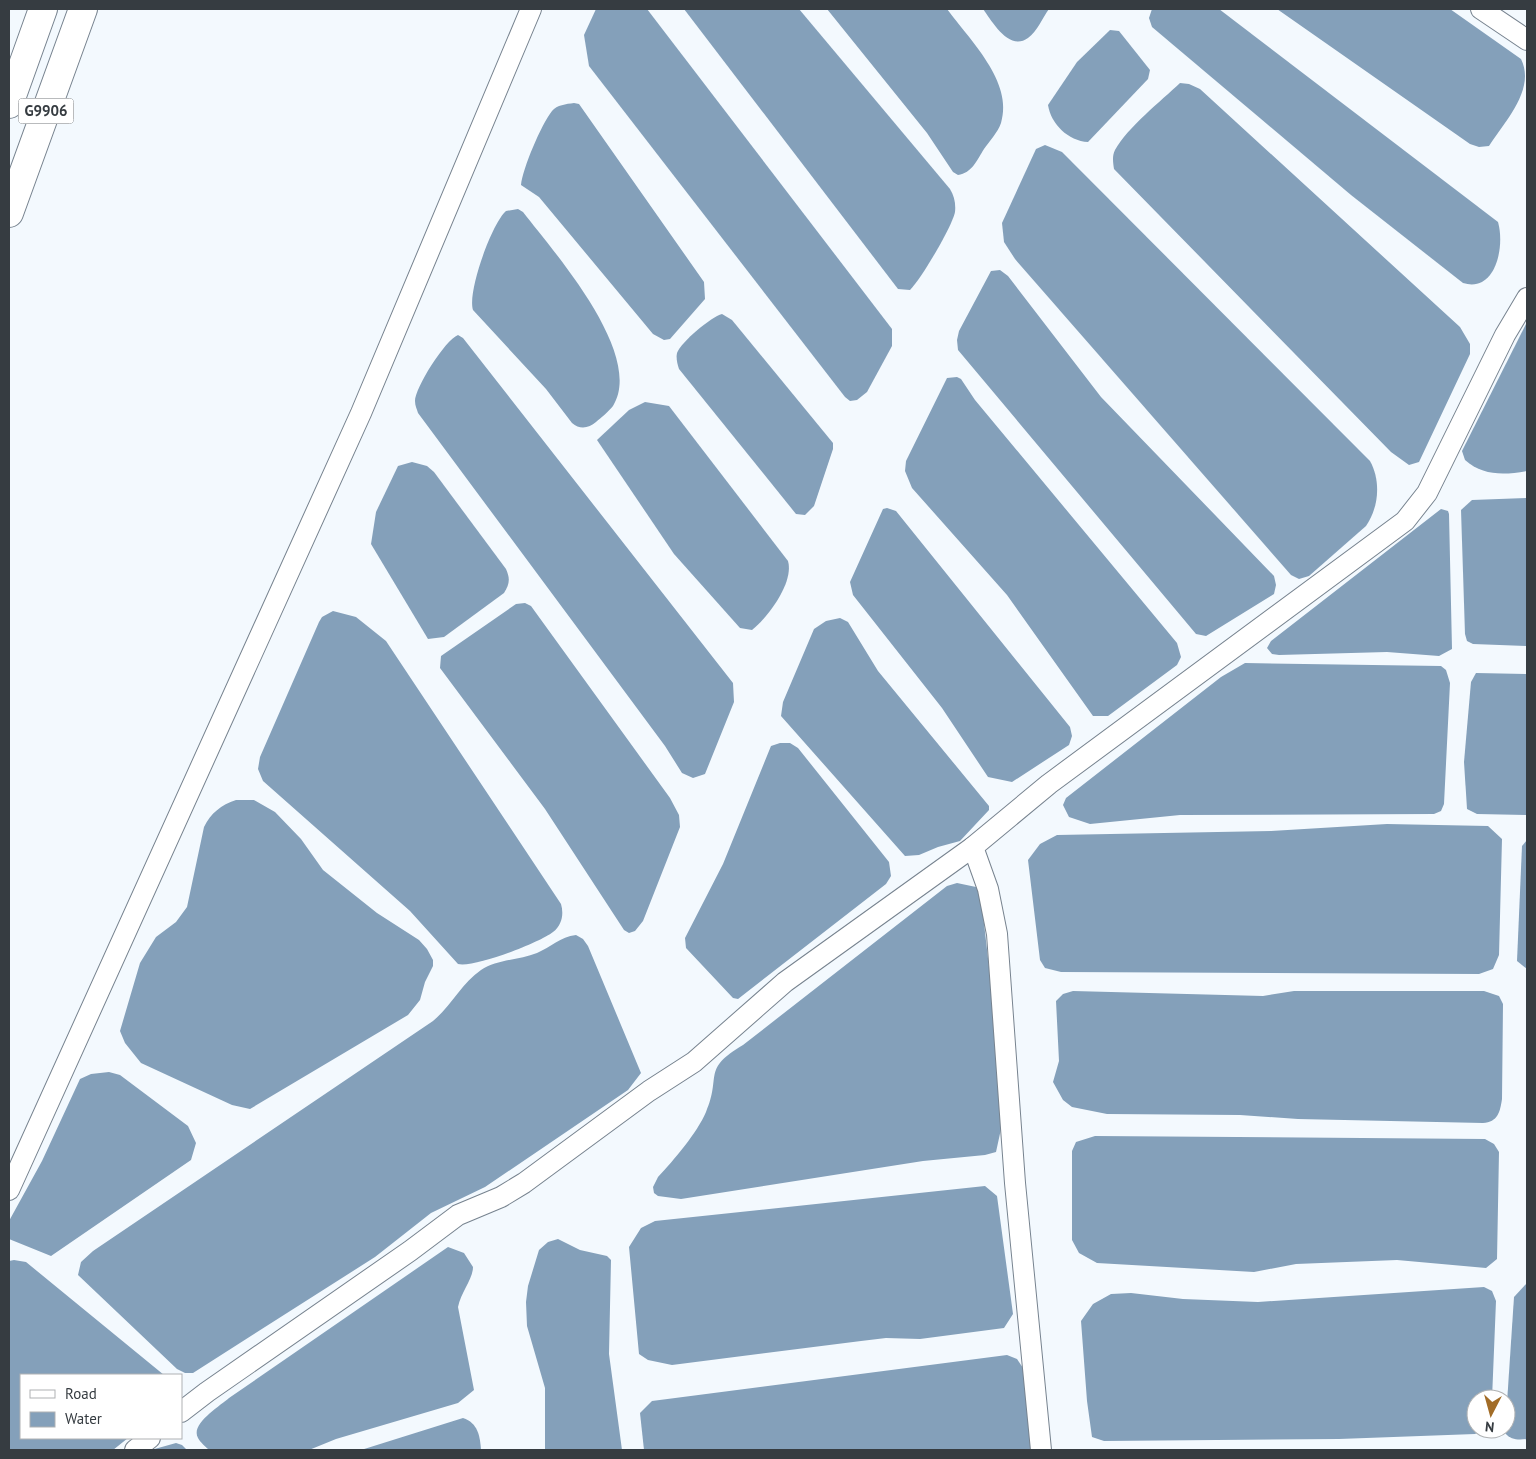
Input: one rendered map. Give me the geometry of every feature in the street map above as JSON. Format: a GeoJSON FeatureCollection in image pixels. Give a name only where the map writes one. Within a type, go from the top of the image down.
{"type":"FeatureCollection","features":[{"type":"Feature","properties":{"kind":"highway","name":"G9906"},"geometry":{"type":"LineString","coordinates":[[9,104],[43,9]]}},
{"type":"Feature","properties":{"kind":"highway","name":"G9906"},"geometry":{"type":"LineString","coordinates":[[9,213],[83,9]]}},
{"type":"Feature","properties":{"kind":"street"},"geometry":{"type":"LineString","coordinates":[[9,1190],[361,414],[531,9]]}},
{"type":"Feature","properties":{"kind":"street"},"geometry":{"type":"LineString","coordinates":[[1481,9],[1527,40]]}},
{"type":"Feature","properties":{"kind":"street"},"geometry":{"type":"LineString","coordinates":[[182,1411],[410,1251],[440,1226],[476,1205],[501,1197],[524,1183],[649,1090],[694,1062],[785,982],[973,847],[1049,784],[1405,521],[1427,493],[1504,335],[1527,298]]}},
{"type":"Feature","properties":{"kind":"street"},"geometry":{"type":"LineString","coordinates":[[973,847],[988,889],[997,934],[1015,1183],[1041,1450]]}},
{"type":"Feature","properties":{"kind":"street"},"geometry":{"type":"LineString","coordinates":[[135,1450],[149,1439]]}},
{"type":"Feature","properties":{"kind":"water"},"geometry":{"type":"Polygon","coordinates":[[[596,9],[647,9],[892,329],[892,346],[867,392],[857,400],[850,401],[845,397],[589,66],[584,35],[596,9]]]}},
{"type":"Feature","properties":{"kind":"water"},"geometry":{"type":"Polygon","coordinates":[[[684,9],[799,9],[950,189],[954,197],[955,206],[953,219],[936,252],[910,290],[898,289],[684,9]]]}},
{"type":"Feature","properties":{"kind":"water"},"geometry":{"type":"Polygon","coordinates":[[[827,9],[947,9],[987,62],[1001,92],[1003,108],[1001,123],[971,169],[958,175],[953,172],[927,133],[827,9]]]}},
{"type":"Feature","properties":{"kind":"water"},"geometry":{"type":"Polygon","coordinates":[[[983,9],[1049,9],[1028,38],[1014,41],[996,27],[983,9]]]}},
{"type":"Feature","properties":{"kind":"water"},"geometry":{"type":"Polygon","coordinates":[[[1152,9],[1219,9],[1498,222],[1500,232],[1499,254],[1490,274],[1483,281],[1474,284],[1463,283],[1351,195],[1152,27],[1149,18],[1152,9]]]}},
{"type":"Feature","properties":{"kind":"water"},"geometry":{"type":"Polygon","coordinates":[[[1277,9],[1450,9],[1521,59],[1525,70],[1525,82],[1522,93],[1517,104],[1489,146],[1479,147],[1470,144],[1277,9]]]}},
{"type":"Feature","properties":{"kind":"water"},"geometry":{"type":"Polygon","coordinates":[[[1110,30],[1119,31],[1150,70],[1148,79],[1088,142],[1081,141],[1067,135],[1057,125],[1048,105],[1077,62],[1110,30]]]}},
{"type":"Feature","properties":{"kind":"water"},"geometry":{"type":"Polygon","coordinates":[[[1180,83],[1189,84],[1200,89],[1460,327],[1470,344],[1470,354],[1419,462],[1409,465],[1391,452],[1114,169],[1113,155],[1121,141],[1136,123],[1180,83]]]}},
{"type":"Feature","properties":{"kind":"water"},"geometry":{"type":"Polygon","coordinates":[[[574,103],[579,104],[704,282],[705,299],[670,339],[664,340],[653,334],[539,197],[521,185],[538,136],[552,111],[556,107],[574,103]]]}},
{"type":"Feature","properties":{"kind":"water"},"geometry":{"type":"Polygon","coordinates":[[[1045,145],[1062,152],[1370,461],[1376,477],[1377,494],[1374,511],[1370,519],[1366,526],[1309,576],[1299,579],[1291,575],[1015,259],[1004,242],[1002,223],[1036,149],[1045,145]]]}},
{"type":"Feature","properties":{"kind":"water"},"geometry":{"type":"Polygon","coordinates":[[[518,209],[523,212],[554,251],[591,304],[606,332],[617,359],[620,384],[613,406],[596,422],[587,427],[578,427],[572,423],[546,389],[473,310],[472,301],[477,274],[494,229],[506,211],[518,209]]]}},
{"type":"Feature","properties":{"kind":"water"},"geometry":{"type":"Polygon","coordinates":[[[1000,270],[1008,276],[1101,397],[1274,576],[1276,585],[1274,594],[1206,636],[1196,634],[958,350],[957,340],[959,331],[991,271],[1000,270]]]}},
{"type":"Feature","properties":{"kind":"water"},"geometry":{"type":"Polygon","coordinates":[[[722,314],[732,320],[833,443],[833,449],[814,506],[805,515],[796,514],[679,369],[677,353],[680,348],[697,330],[722,314]]]}},
{"type":"Feature","properties":{"kind":"water"},"geometry":{"type":"Polygon","coordinates":[[[1527,322],[1527,471],[1510,473],[1486,472],[1465,460],[1462,451],[1527,322]]]}},
{"type":"Feature","properties":{"kind":"water"},"geometry":{"type":"Polygon","coordinates":[[[458,335],[463,338],[733,683],[734,702],[705,774],[693,778],[682,773],[665,746],[418,413],[415,401],[416,395],[425,376],[446,346],[458,335]]]}},
{"type":"Feature","properties":{"kind":"water"},"geometry":{"type":"Polygon","coordinates":[[[957,377],[961,379],[975,400],[1177,643],[1181,657],[1177,665],[1108,716],[1093,716],[1007,595],[912,488],[905,471],[906,461],[947,378],[957,377]]]}},
{"type":"Feature","properties":{"kind":"water"},"geometry":{"type":"Polygon","coordinates":[[[645,402],[669,406],[788,561],[787,579],[779,598],[766,616],[752,630],[740,628],[674,554],[597,440],[629,410],[645,402]]]}},
{"type":"Feature","properties":{"kind":"water"},"geometry":{"type":"Polygon","coordinates":[[[412,462],[427,466],[434,472],[506,569],[508,575],[509,581],[504,593],[444,637],[428,639],[371,544],[376,512],[398,466],[412,462]]]}},
{"type":"Feature","properties":{"kind":"water"},"geometry":{"type":"Polygon","coordinates":[[[1527,498],[1527,646],[1473,644],[1467,641],[1465,634],[1461,510],[1472,500],[1527,498]]]}},
{"type":"Feature","properties":{"kind":"water"},"geometry":{"type":"Polygon","coordinates":[[[887,508],[896,511],[1070,727],[1072,736],[1069,745],[1012,782],[988,777],[942,708],[853,595],[850,582],[883,509],[887,508]]]}},
{"type":"Feature","properties":{"kind":"water"},"geometry":{"type":"Polygon","coordinates":[[[1441,509],[1448,511],[1449,514],[1452,649],[1439,656],[1387,652],[1279,655],[1272,654],[1267,648],[1271,641],[1441,509]]]}},
{"type":"Feature","properties":{"kind":"water"},"geometry":{"type":"Polygon","coordinates":[[[525,603],[531,606],[670,798],[679,815],[680,827],[643,921],[635,931],[629,933],[624,930],[545,809],[440,668],[441,656],[516,604],[525,603]]]}},
{"type":"Feature","properties":{"kind":"water"},"geometry":{"type":"Polygon","coordinates":[[[333,611],[356,617],[386,641],[561,904],[562,919],[553,932],[546,937],[491,959],[458,964],[410,911],[263,781],[258,769],[260,757],[319,622],[322,617],[333,611]]]}},
{"type":"Feature","properties":{"kind":"water"},"geometry":{"type":"Polygon","coordinates":[[[840,618],[848,622],[878,671],[989,806],[989,810],[960,841],[919,855],[905,856],[781,716],[783,702],[814,629],[826,621],[840,618]]]}},
{"type":"Feature","properties":{"kind":"water"},"geometry":{"type":"Polygon","coordinates":[[[1245,663],[1441,666],[1446,670],[1450,683],[1444,804],[1441,811],[1434,814],[1180,815],[1090,824],[1069,817],[1063,805],[1066,798],[1221,677],[1245,663]]]}},
{"type":"Feature","properties":{"kind":"water"},"geometry":{"type":"Polygon","coordinates":[[[1476,673],[1527,674],[1527,815],[1477,814],[1467,809],[1464,762],[1471,682],[1476,673]]]}},
{"type":"Feature","properties":{"kind":"water"},"geometry":{"type":"Polygon","coordinates":[[[780,743],[790,743],[798,748],[889,862],[891,876],[886,884],[738,999],[733,998],[686,948],[685,938],[723,864],[771,746],[780,743]]]}},
{"type":"Feature","properties":{"kind":"water"},"geometry":{"type":"Polygon","coordinates":[[[236,800],[254,800],[275,812],[301,839],[323,870],[377,913],[419,940],[433,960],[433,966],[425,982],[420,1000],[408,1015],[250,1109],[232,1105],[141,1063],[125,1043],[120,1031],[140,963],[156,937],[176,922],[187,907],[204,827],[217,810],[236,800]]]}},
{"type":"Feature","properties":{"kind":"water"},"geometry":{"type":"Polygon","coordinates":[[[1387,824],[1488,826],[1502,839],[1499,955],[1493,969],[1479,974],[1061,972],[1045,968],[1040,960],[1028,860],[1040,844],[1057,835],[1271,831],[1387,824]]]}},
{"type":"Feature","properties":{"kind":"water"},"geometry":{"type":"Polygon","coordinates":[[[1527,840],[1527,969],[1517,961],[1522,846],[1527,840]]]}},
{"type":"Feature","properties":{"kind":"water"},"geometry":{"type":"Polygon","coordinates":[[[957,883],[976,887],[981,897],[990,976],[1001,1129],[996,1152],[985,1155],[923,1161],[681,1199],[658,1196],[654,1193],[653,1187],[658,1177],[685,1146],[702,1120],[710,1100],[717,1067],[722,1061],[947,886],[957,883]]]}},
{"type":"Feature","properties":{"kind":"water"},"geometry":{"type":"Polygon","coordinates":[[[576,935],[583,939],[588,946],[641,1073],[628,1090],[485,1187],[431,1213],[375,1257],[193,1373],[185,1373],[177,1369],[78,1275],[81,1262],[93,1251],[433,1021],[468,981],[481,970],[487,966],[537,953],[560,940],[576,935]]]}},
{"type":"Feature","properties":{"kind":"water"},"geometry":{"type":"Polygon","coordinates":[[[1073,991],[1263,996],[1294,991],[1484,991],[1499,996],[1503,1004],[1502,1099],[1500,1108],[1497,1116],[1492,1121],[1483,1123],[1298,1119],[1240,1115],[1107,1114],[1072,1107],[1063,1100],[1053,1082],[1059,1061],[1056,1001],[1063,994],[1073,991]]]}},
{"type":"Feature","properties":{"kind":"water"},"geometry":{"type":"Polygon","coordinates":[[[109,1072],[120,1075],[188,1126],[196,1143],[191,1160],[51,1256],[9,1239],[9,1221],[42,1161],[80,1079],[91,1074],[109,1072]]]}},
{"type":"Feature","properties":{"kind":"water"},"geometry":{"type":"Polygon","coordinates":[[[1095,1136],[1485,1139],[1494,1144],[1499,1152],[1497,1259],[1486,1268],[1397,1260],[1296,1264],[1254,1272],[1097,1263],[1079,1253],[1072,1240],[1072,1151],[1076,1142],[1095,1136]]]}},
{"type":"Feature","properties":{"kind":"water"},"geometry":{"type":"Polygon","coordinates":[[[985,1186],[997,1196],[1013,1314],[1004,1328],[920,1339],[886,1338],[672,1365],[648,1360],[639,1354],[629,1247],[641,1228],[655,1221],[985,1186]]]}},
{"type":"Feature","properties":{"kind":"water"},"geometry":{"type":"Polygon","coordinates":[[[558,1239],[580,1250],[607,1256],[611,1260],[609,1354],[622,1450],[545,1450],[545,1388],[527,1326],[526,1302],[528,1286],[539,1250],[548,1242],[558,1239]]]}},
{"type":"Feature","properties":{"kind":"water"},"geometry":{"type":"Polygon","coordinates":[[[448,1247],[464,1253],[473,1267],[458,1307],[474,1390],[458,1403],[336,1439],[309,1450],[209,1450],[200,1441],[197,1433],[198,1427],[213,1410],[448,1247]]]}},
{"type":"Feature","properties":{"kind":"water"},"geometry":{"type":"Polygon","coordinates":[[[9,1261],[26,1262],[163,1374],[20,1374],[20,1439],[127,1439],[113,1450],[9,1450],[9,1261]]]}},
{"type":"Feature","properties":{"kind":"water"},"geometry":{"type":"Polygon","coordinates":[[[1527,1283],[1527,1439],[1516,1439],[1516,1389],[1508,1389],[1514,1297],[1527,1283]]]}},
{"type":"Feature","properties":{"kind":"water"},"geometry":{"type":"Polygon","coordinates":[[[1484,1287],[1492,1291],[1496,1301],[1492,1389],[1466,1389],[1466,1434],[1339,1439],[1104,1441],[1092,1437],[1087,1401],[1081,1321],[1093,1304],[1111,1294],[1131,1293],[1183,1299],[1258,1302],[1484,1287]]]}},
{"type":"Feature","properties":{"kind":"water"},"geometry":{"type":"Polygon","coordinates":[[[1007,1355],[1017,1359],[1023,1368],[1032,1450],[644,1450],[640,1413],[652,1401],[1007,1355]]]}},
{"type":"Feature","properties":{"kind":"water"},"geometry":{"type":"Polygon","coordinates":[[[463,1418],[475,1427],[479,1435],[481,1450],[361,1450],[463,1418]]]}},
{"type":"Feature","properties":{"kind":"water"},"geometry":{"type":"Polygon","coordinates":[[[176,1443],[182,1445],[187,1450],[151,1450],[176,1443]]]}}]}
